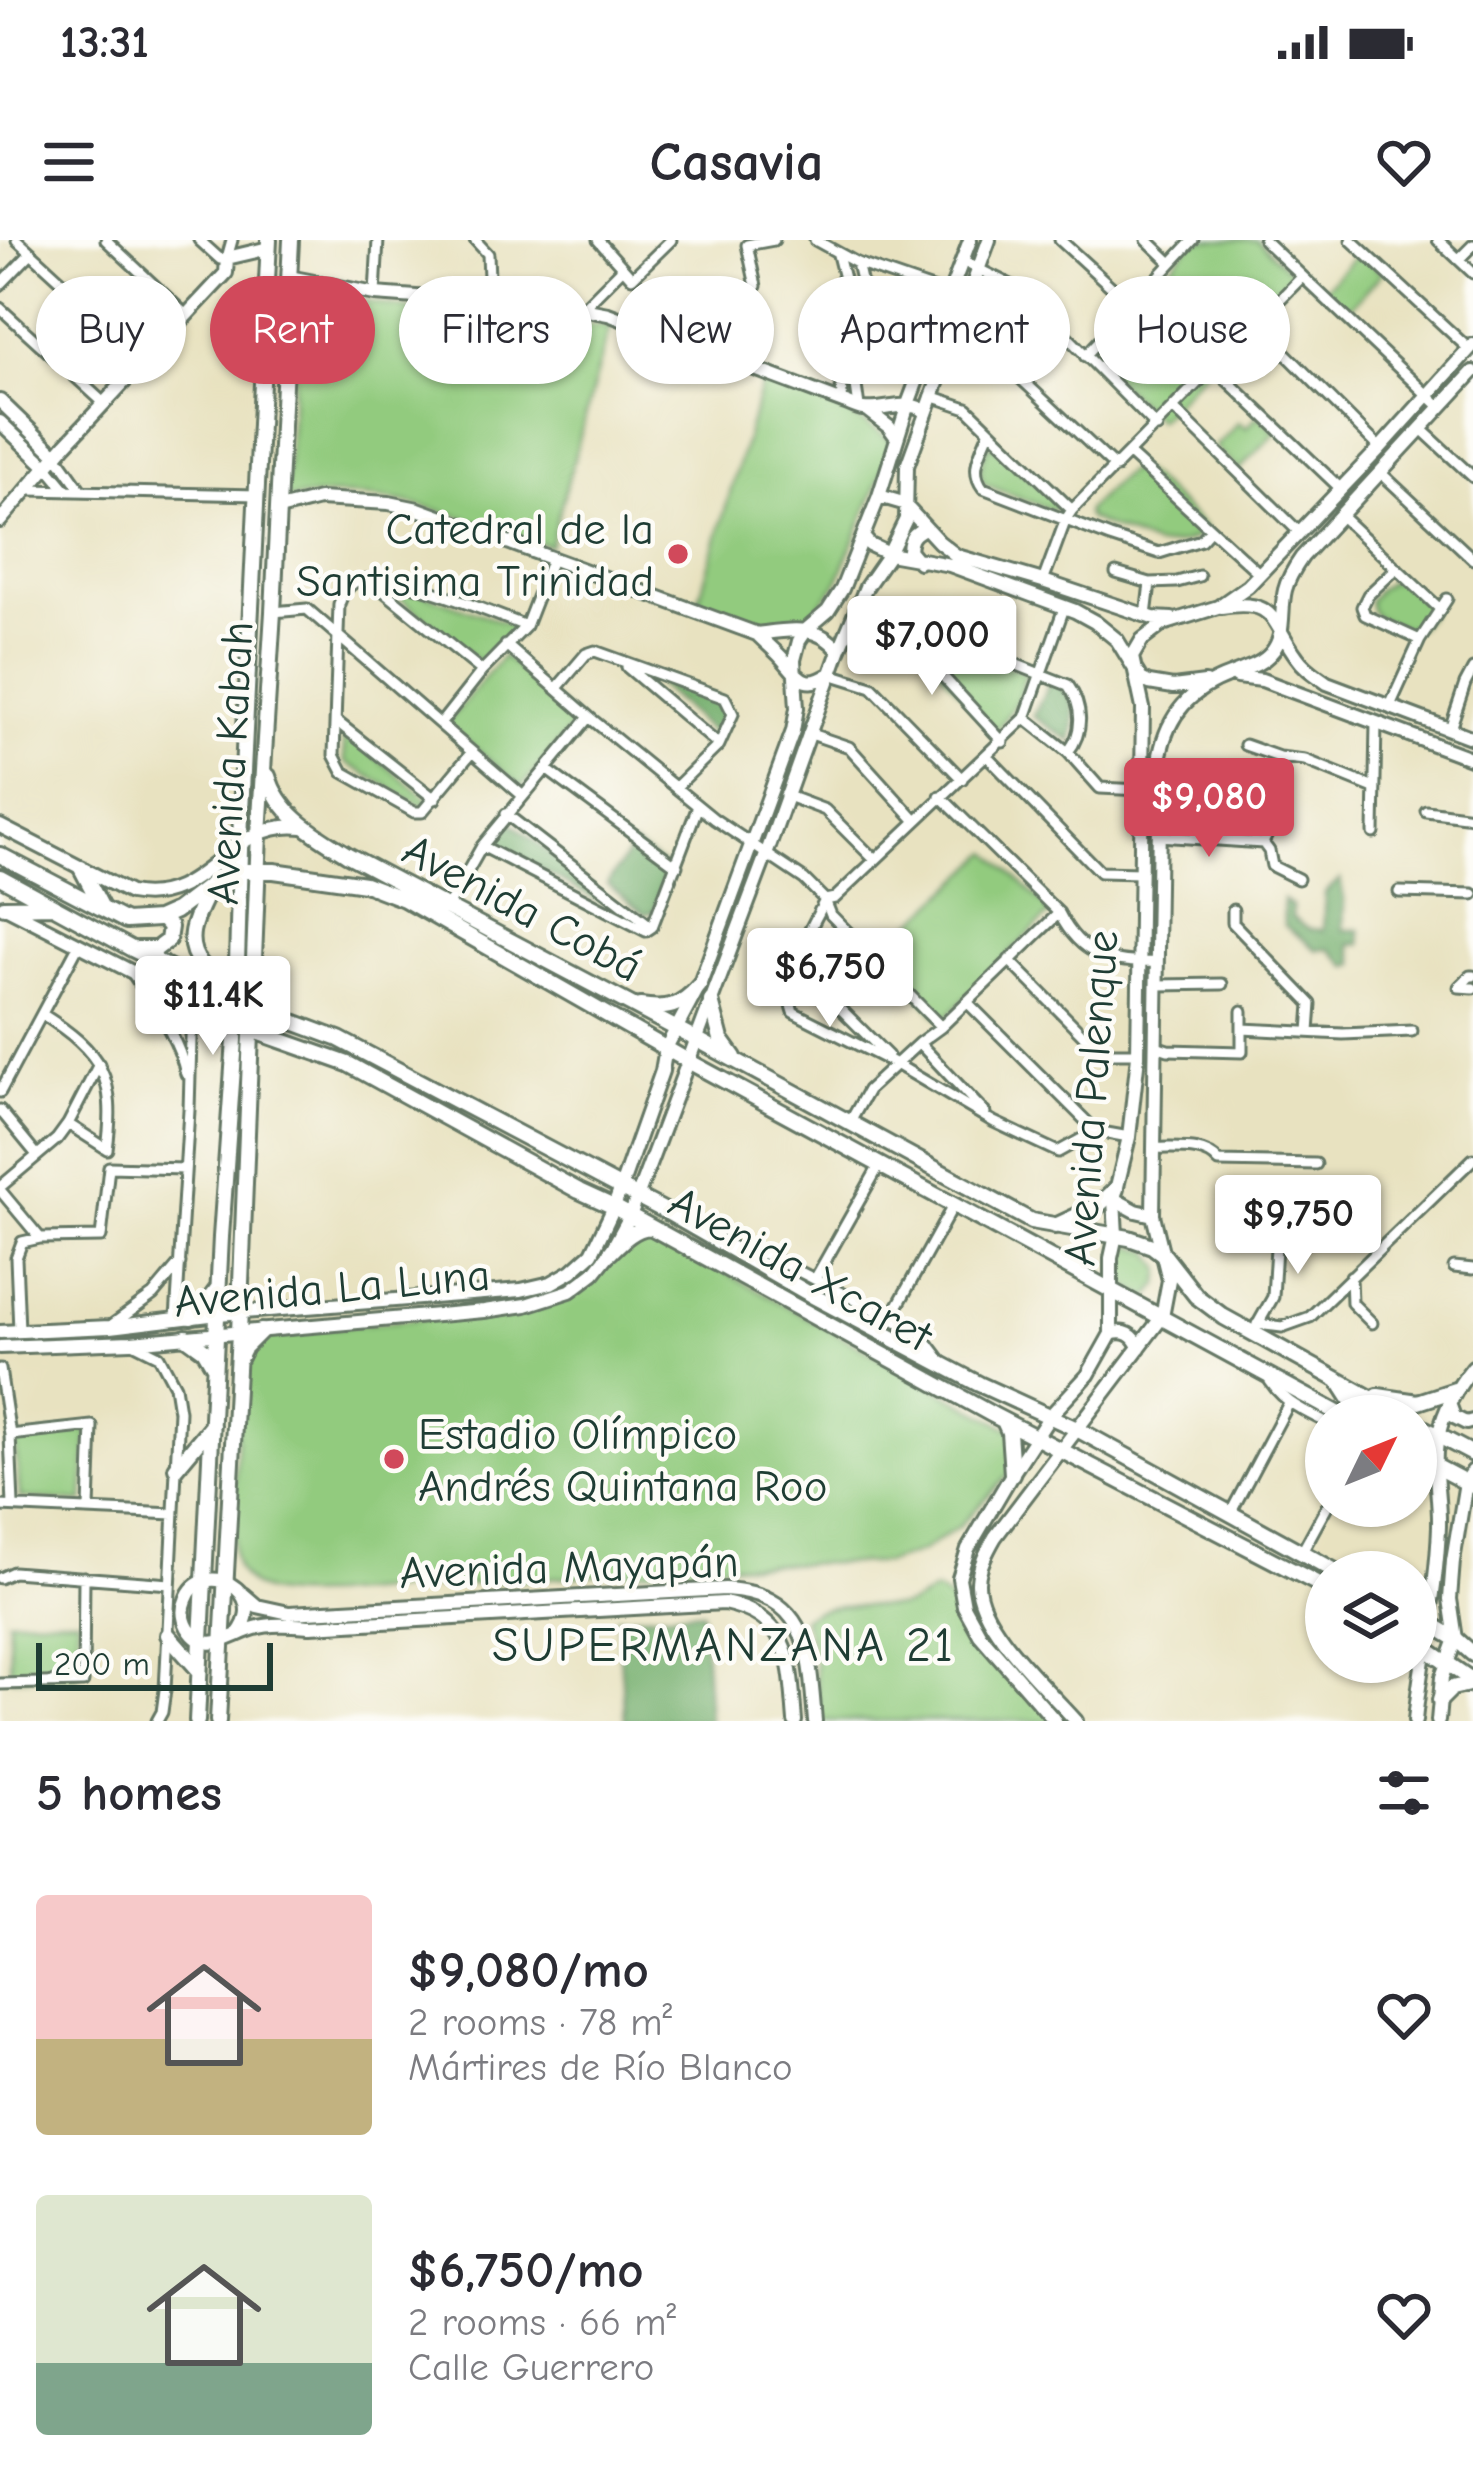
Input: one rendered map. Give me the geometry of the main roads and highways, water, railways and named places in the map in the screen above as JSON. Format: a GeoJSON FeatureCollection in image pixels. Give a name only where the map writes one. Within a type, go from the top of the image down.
{"type":"FeatureCollection","features":[{"type":"Feature","properties":{"kind":"main road","name":"Avenida Kabah"},"geometry":{"type":"LineString","coordinates":[[218,1721],[291,240]]}},
{"type":"Feature","properties":{"kind":"main road","name":"Avenida Kabah"},"geometry":{"type":"LineString","coordinates":[[197,1721],[236,1025],[240,842],[269,244]]}},
{"type":"Feature","properties":{"kind":"main road","name":"Avenida Cobá"},"geometry":{"type":"LineString","coordinates":[[265,765],[271,788],[303,826],[387,876],[1031,1221],[1138,1240],[1164,1255],[1196,1296],[1366,1395]]}},
{"type":"Feature","properties":{"kind":"main road"},"geometry":{"type":"LineString","coordinates":[[0,854],[126,921],[162,917],[186,906],[222,876],[240,871]]}},
{"type":"Feature","properties":{"kind":"main road"},"geometry":{"type":"LineString","coordinates":[[81,868],[102,908]]}},
{"type":"Feature","properties":{"kind":"main road","name":"Avenida Cobá"},"geometry":{"type":"LineString","coordinates":[[240,871],[365,884],[404,899],[666,1048],[1305,1395]]}},
{"type":"Feature","properties":{"kind":"main road"},"geometry":{"type":"LineString","coordinates":[[387,876],[404,899]]}},
{"type":"Feature","properties":{"kind":"main road","name":"Avenida Xcaret"},"geometry":{"type":"LineString","coordinates":[[0,877],[236,1001],[339,1040],[1305,1554]]}},
{"type":"Feature","properties":{"kind":"main road"},"geometry":{"type":"LineString","coordinates":[[210,886],[193,925],[192,946],[200,963],[236,1001]]}},
{"type":"Feature","properties":{"kind":"main road"},"geometry":{"type":"LineString","coordinates":[[1,909],[54,906]]}},
{"type":"Feature","properties":{"kind":"main road"},"geometry":{"type":"LineString","coordinates":[[138,952],[156,949],[168,940],[170,927],[162,917]]}},
{"type":"Feature","properties":{"kind":"main road"},"geometry":{"type":"LineString","coordinates":[[138,952],[192,1004]]}},
{"type":"Feature","properties":{"kind":"main road"},"geometry":{"type":"LineString","coordinates":[[540,976],[585,981]]}},
{"type":"Feature","properties":{"kind":"main road"},"geometry":{"type":"LineString","coordinates":[[631,1005],[667,1008],[689,998],[699,984]]}},
{"type":"Feature","properties":{"kind":"main road"},"geometry":{"type":"LineString","coordinates":[[713,995],[721,1039],[737,1061]]}},
{"type":"Feature","properties":{"kind":"main road","name":"Avenida Xcaret"},"geometry":{"type":"LineString","coordinates":[[236,1025],[348,1064],[1035,1438],[1305,1577]]}},
{"type":"Feature","properties":{"kind":"main road"},"geometry":{"type":"LineString","coordinates":[[249,1077],[256,1057],[285,1039]]}},
{"type":"Feature","properties":{"kind":"main road"},"geometry":{"type":"LineString","coordinates":[[348,1064],[411,1079]]}},
{"type":"Feature","properties":{"kind":"main road"},"geometry":{"type":"LineString","coordinates":[[801,1121],[843,1118]]}},
{"type":"Feature","properties":{"kind":"main road"},"geometry":{"type":"LineString","coordinates":[[951,1177],[1005,1232]]}},
{"type":"Feature","properties":{"kind":"main road"},"geometry":{"type":"LineString","coordinates":[[1054,1227],[1115,1194]]}},
{"type":"Feature","properties":{"kind":"main road"},"geometry":{"type":"LineString","coordinates":[[610,1253],[624,1239],[650,1227]]}},
{"type":"Feature","properties":{"kind":"main road"},"geometry":{"type":"LineString","coordinates":[[183,1318],[201,1311],[220,1283]]}},
{"type":"Feature","properties":{"kind":"main road"},"geometry":{"type":"LineString","coordinates":[[237,1363],[261,1331]]}},
{"type":"Feature","properties":{"kind":"main road"},"geometry":{"type":"LineString","coordinates":[[186,1337],[204,1350],[214,1368]]}},
{"type":"Feature","properties":{"kind":"main road"},"geometry":{"type":"LineString","coordinates":[[875,1348],[929,1357]]}},
{"type":"Feature","properties":{"kind":"main road"},"geometry":{"type":"LineString","coordinates":[[1337,1379],[1347,1395]]}},
{"type":"Feature","properties":{"kind":"main road"},"geometry":{"type":"LineString","coordinates":[[1361,1392],[1418,1402],[1452,1398]]}},
{"type":"Feature","properties":{"kind":"main road"},"geometry":{"type":"LineString","coordinates":[[1004,1421],[1010,1432],[1012,1474]]}},
{"type":"Feature","properties":{"kind":"main road"},"geometry":{"type":"LineString","coordinates":[[176,1468],[212,1425]]}},
{"type":"Feature","properties":{"kind":"main road"},"geometry":{"type":"LineString","coordinates":[[1082,1432],[1127,1485]]}},
{"type":"Feature","properties":{"kind":"main road"},"geometry":{"type":"LineString","coordinates":[[1437,1434],[1473,1454]]}},
{"type":"Feature","properties":{"kind":"main road"},"geometry":{"type":"LineString","coordinates":[[1437,1468],[1471,1480]]}},
{"type":"Feature","properties":{"kind":"main road"},"geometry":{"type":"LineString","coordinates":[[1244,1545],[1302,1552]]}},
{"type":"Feature","properties":{"kind":"main road"},"geometry":{"type":"LineString","coordinates":[[1437,1628],[1473,1654]]}},
{"type":"Feature","properties":{"kind":"main road"},"geometry":{"type":"LineString","coordinates":[[168,1629],[200,1670]]}},
{"type":"Feature","properties":{"kind":"main road"},"geometry":{"type":"LineString","coordinates":[[1437,1655],[1473,1682]]}},
{"type":"Feature","properties":{"kind":"main road"},"geometry":{"type":"LineString","coordinates":[[1441,1696],[1473,1682]]}},
{"type":"Feature","properties":{"kind":"place","name":"Catedral de la Santisima Trinidad"},"geometry":{"type":"Point","coordinates":[678,554]}},
{"type":"Feature","properties":{"kind":"place","name":"Estadio Olímpico Andrés Quintana Roo"},"geometry":{"type":"Point","coordinates":[394,1459]}},
{"type":"Feature","properties":{"kind":"district","name":"SUPERMANZANA 21"},"geometry":{"type":"Point","coordinates":[724,1644]}}]}
